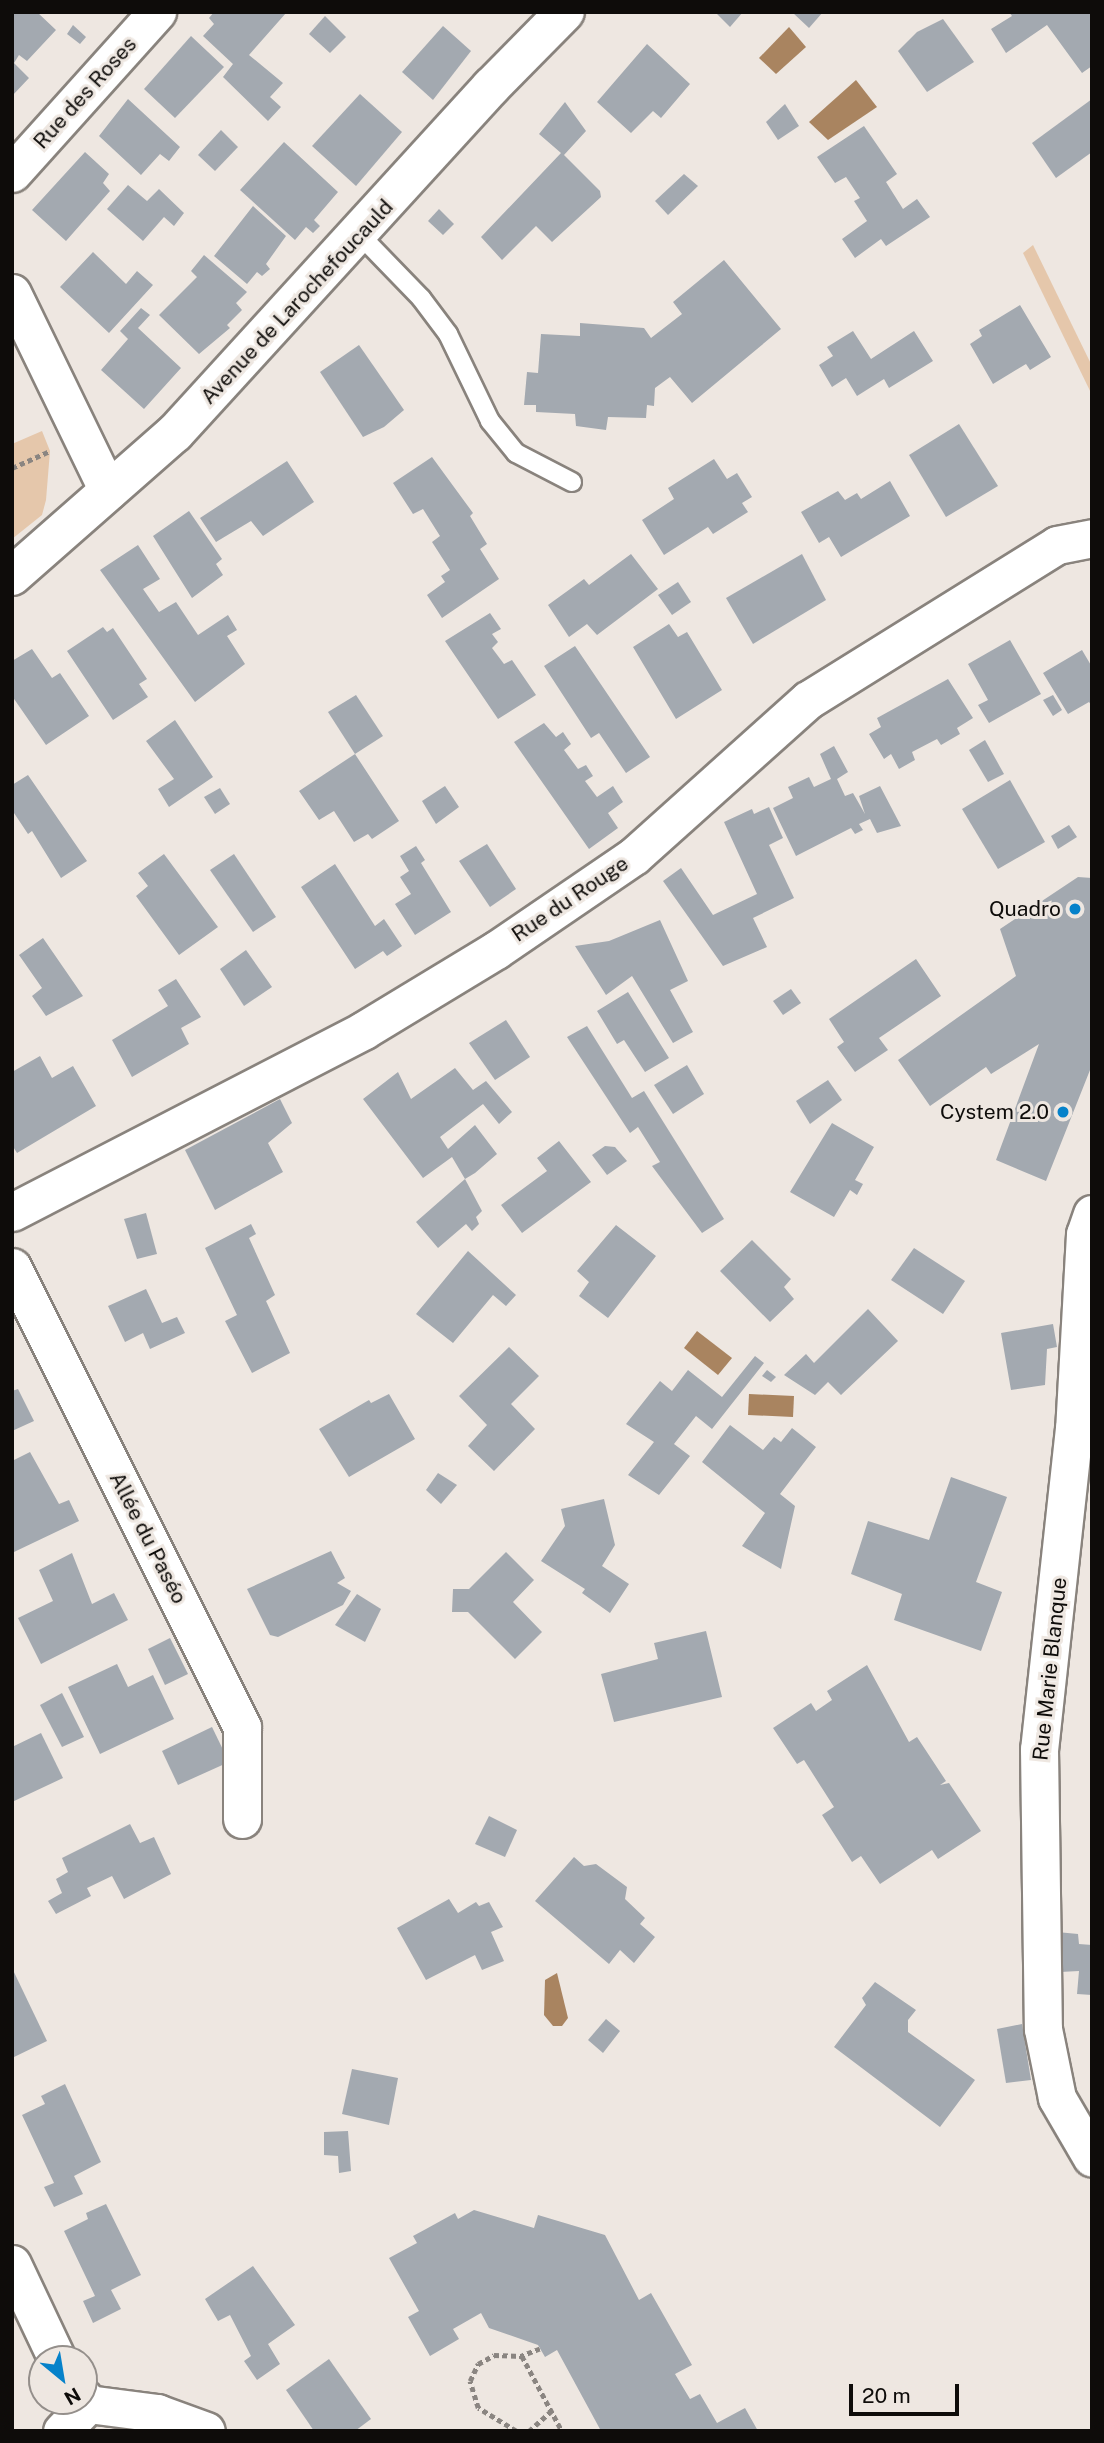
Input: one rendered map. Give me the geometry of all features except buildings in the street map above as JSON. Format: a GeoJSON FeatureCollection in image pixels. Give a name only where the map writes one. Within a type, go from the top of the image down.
{"type":"FeatureCollection","features":[{"type":"Feature","properties":{"kind":"main road","name":"Avenue de Larochefoucauld"},"geometry":{"type":"LineString","coordinates":[[12,576],[175,433],[360,235],[491,87],[565,12]]}},
{"type":"Feature","properties":{"kind":"street","name":"Rue des Roses"},"geometry":{"type":"LineString","coordinates":[[12,173],[157,12]]}},
{"type":"Feature","properties":{"kind":"street"},"geometry":{"type":"LineString","coordinates":[[12,293],[108,491]]}},
{"type":"Feature","properties":{"kind":"street","name":"Rue du Rouge"},"geometry":{"type":"LineString","coordinates":[[12,1212],[364,1030],[503,945],[634,856],[808,700],[1057,545],[1092,538]]}},
{"type":"Feature","properties":{"kind":"street","name":"Rue Marie Blanque"},"geometry":{"type":"LineString","coordinates":[[1092,1214],[1085,1234],[1074,1428],[1039,1749],[1043,2029],[1057,2098],[1092,2158]]}},
{"type":"Feature","properties":{"kind":"street","name":"Allée du Paséo"},"geometry":{"type":"LineString","coordinates":[[12,1267],[242,1727],[242,1819]]}},
{"type":"Feature","properties":{"kind":"street"},"geometry":{"type":"LineString","coordinates":[[12,2264],[50,2345]]}},
{"type":"Feature","properties":{"kind":"street"},"geometry":{"type":"LineString","coordinates":[[98,2403],[157,2413],[206,2431]]}},
{"type":"Feature","properties":{"kind":"street"},"geometry":{"type":"LineString","coordinates":[[62,2431],[75,2415]]}},
{"type":"Feature","properties":{"kind":"lane"},"geometry":{"type":"LineString","coordinates":[[360,235],[421,298],[448,334],[491,421],[516,453],[572,482]]}},
{"type":"Feature","properties":{"kind":"path"},"geometry":{"type":"LineString","coordinates":[[12,468],[57,451]]}},
{"type":"Feature","properties":{"kind":"path"},"geometry":{"type":"LineString","coordinates":[[516,2431],[478,2408],[470,2381],[478,2364],[494,2355],[522,2356],[540,2349]]}},
{"type":"Feature","properties":{"kind":"path"},"geometry":{"type":"LineString","coordinates":[[522,2356],[562,2431]]}},
{"type":"Feature","properties":{"kind":"path"},"geometry":{"type":"LineString","coordinates":[[529,2431],[551,2411]]}},
{"type":"Feature","properties":{"kind":"shaded area"},"geometry":{"type":"Polygon","coordinates":[[[789,27],[806,47],[776,74],[759,58],[789,27]]]}},
{"type":"Feature","properties":{"kind":"shaded area"},"geometry":{"type":"Polygon","coordinates":[[[856,80],[877,107],[828,140],[809,122],[856,80]]]}},
{"type":"Feature","properties":{"kind":"shaded area"},"geometry":{"type":"Polygon","coordinates":[[[1033,245],[1092,366],[1092,395],[1023,253],[1033,245]]]}},
{"type":"Feature","properties":{"kind":"shaded area"},"geometry":{"type":"Polygon","coordinates":[[[42,431],[50,451],[46,500],[42,515],[12,539],[12,444],[42,431]]]}},
{"type":"Feature","properties":{"kind":"shaded area"},"geometry":{"type":"Polygon","coordinates":[[[697,1331],[732,1358],[718,1375],[684,1348],[697,1331]]]}},
{"type":"Feature","properties":{"kind":"shaded area"},"geometry":{"type":"Polygon","coordinates":[[[749,1394],[794,1396],[793,1417],[748,1415],[749,1394]]]}},
{"type":"Feature","properties":{"kind":"shaded area"},"geometry":{"type":"Polygon","coordinates":[[[557,1973],[568,2018],[562,2026],[553,2026],[544,2015],[545,1980],[557,1973]]]}},
{"type":"Feature","properties":{"kind":"place","name":"Quadro"},"geometry":{"type":"Point","coordinates":[1075,909]}},
{"type":"Feature","properties":{"kind":"place","name":"Cystem 2.0"},"geometry":{"type":"Point","coordinates":[1063,1112]}}]}
